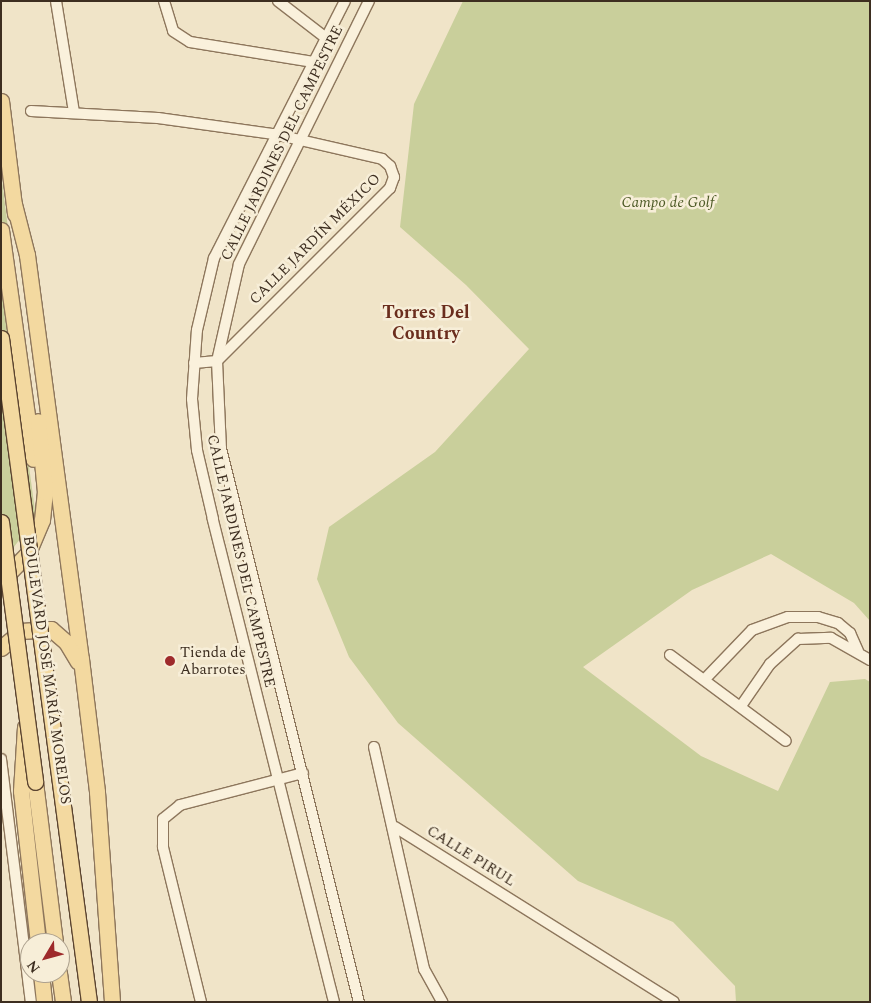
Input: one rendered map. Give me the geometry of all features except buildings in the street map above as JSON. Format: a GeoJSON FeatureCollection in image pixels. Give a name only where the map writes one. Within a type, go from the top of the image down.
{"type":"FeatureCollection","features":[{"type":"Feature","properties":{"kind":"main road"},"geometry":{"type":"LineString","coordinates":[[1,101],[45,483],[42,520],[28,553],[1,581]]}},
{"type":"Feature","properties":{"kind":"main road"},"geometry":{"type":"LineString","coordinates":[[14,204],[27,255],[97,792],[112,1002]]}},
{"type":"Feature","properties":{"kind":"main road"},"geometry":{"type":"LineString","coordinates":[[1,230],[42,520]]}},
{"type":"Feature","properties":{"kind":"main road","name":"BOULEVARD JOSÉ MARÍA MORELOS"},"geometry":{"type":"LineString","coordinates":[[1,338],[89,1002]]}},
{"type":"Feature","properties":{"kind":"main road","name":"BOULEVARD JOSÉ MARÍA MORELOS"},"geometry":{"type":"LineString","coordinates":[[1,522],[54,933]]}},
{"type":"Feature","properties":{"kind":"main road"},"geometry":{"type":"LineString","coordinates":[[1,634],[39,626],[59,634],[77,658],[82,678]]}},
{"type":"Feature","properties":{"kind":"main road"},"geometry":{"type":"LineString","coordinates":[[1,648],[26,629]]}},
{"type":"Feature","properties":{"kind":"main road"},"geometry":{"type":"LineString","coordinates":[[26,708],[21,791],[37,933]]}},
{"type":"Feature","properties":{"kind":"main road"},"geometry":{"type":"LineString","coordinates":[[42,983],[44,1002]]}},
{"type":"Feature","properties":{"kind":"main road"},"geometry":{"type":"LineString","coordinates":[[60,983],[63,1002]]}},
{"type":"Feature","properties":{"kind":"street"},"geometry":{"type":"LineString","coordinates":[[56,1],[74,112]]}},
{"type":"Feature","properties":{"kind":"street"},"geometry":{"type":"LineString","coordinates":[[164,1],[173,31],[190,42],[313,62]]}},
{"type":"Feature","properties":{"kind":"street"},"geometry":{"type":"LineString","coordinates":[[278,1],[326,38]]}},
{"type":"Feature","properties":{"kind":"street","name":"CALLE JARDINES DEL CAMPESTRE"},"geometry":{"type":"LineString","coordinates":[[334,1002],[197,450],[194,363],[196,330],[214,258],[274,134],[345,1]]}},
{"type":"Feature","properties":{"kind":"street","name":"CALLE JARDINES DEL CAMPESTRE"},"geometry":{"type":"LineString","coordinates":[[360,1002],[221,449],[217,361],[237,271],[298,139],[369,1]]}},
{"type":"Feature","properties":{"kind":"street","name":"CALLE JARDÍN MÉXICO"},"geometry":{"type":"LineString","coordinates":[[31,111],[74,112],[274,134],[382,159],[394,171],[393,181],[217,361]]}},
{"type":"Feature","properties":{"kind":"street"},"geometry":{"type":"LineString","coordinates":[[194,363],[217,361]]}},
{"type":"Feature","properties":{"kind":"street"},"geometry":{"type":"LineString","coordinates":[[705,679],[752,630],[788,617],[818,617],[838,623],[850,633],[858,651]]}},
{"type":"Feature","properties":{"kind":"street"},"geometry":{"type":"LineString","coordinates":[[741,706],[770,664],[798,639],[831,638],[858,651],[870,660]]}},
{"type":"Feature","properties":{"kind":"street"},"geometry":{"type":"LineString","coordinates":[[670,655],[705,679],[786,741]]}},
{"type":"Feature","properties":{"kind":"street"},"geometry":{"type":"LineString","coordinates":[[374,747],[395,827],[432,991],[442,1002]]}},
{"type":"Feature","properties":{"kind":"street"},"geometry":{"type":"LineString","coordinates":[[1,759],[31,1002]]}},
{"type":"Feature","properties":{"kind":"street"},"geometry":{"type":"LineString","coordinates":[[201,1002],[163,847],[163,819],[180,804],[303,773]]}},
{"type":"Feature","properties":{"kind":"street","name":"CALLE PIRUL"},"geometry":{"type":"LineString","coordinates":[[395,827],[674,1002]]}},
{"type":"Feature","properties":{"kind":"green space","name":"Campo de Golf"},"geometry":{"type":"Polygon","coordinates":[[[463,1],[870,1],[870,621],[854,603],[771,554],[692,590],[583,667],[701,756],[778,791],[830,682],[865,679],[870,682],[870,1002],[736,1002],[735,986],[673,922],[578,881],[398,723],[349,657],[317,579],[329,527],[435,452],[529,349],[466,285],[400,227],[414,104],[463,1]]]}},
{"type":"Feature","properties":{"kind":"green space"},"geometry":{"type":"Polygon","coordinates":[[[1,173],[27,377],[6,296],[36,518],[1,564],[1,173]]]}},
{"type":"Feature","properties":{"kind":"place","name":"Tienda de Abarrotes"},"geometry":{"type":"Point","coordinates":[170,661]}},
{"type":"Feature","properties":{"kind":"district","name":"Torres Del Country"},"geometry":{"type":"Point","coordinates":[426,324]}}]}
